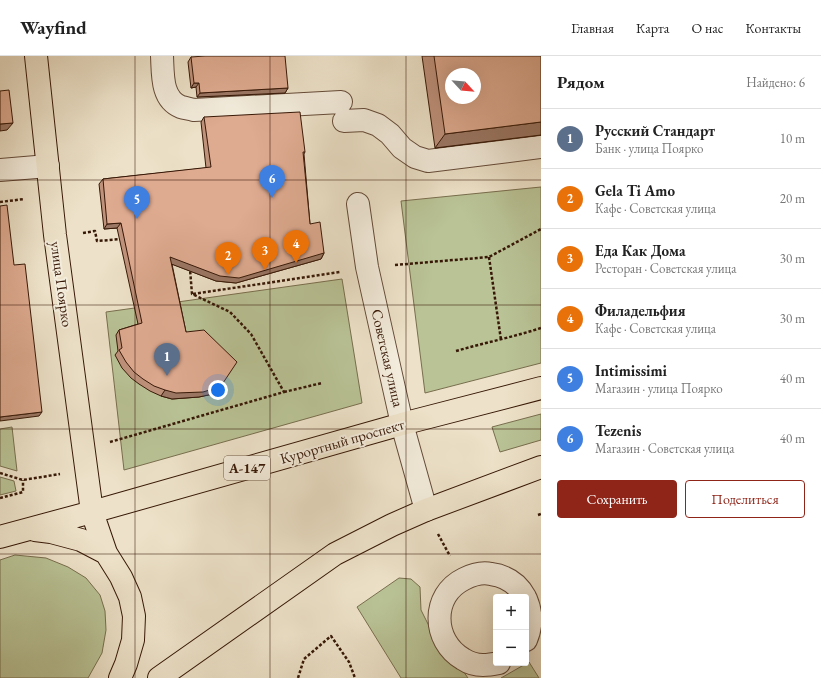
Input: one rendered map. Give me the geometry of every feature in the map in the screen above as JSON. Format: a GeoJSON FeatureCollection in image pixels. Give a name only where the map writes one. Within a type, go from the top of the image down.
{"type":"FeatureCollection","features":[{"type":"Feature","properties":{"kind":"main road","name":"улица Поярко"},"geometry":{"type":"LineString","coordinates":[[36,56],[56,235],[92,512]]}},
{"type":"Feature","properties":{"kind":"main road","name":"Курортный проспект"},"geometry":{"type":"LineString","coordinates":[[0,537],[402,424],[541,388]]}},
{"type":"Feature","properties":{"kind":"main road"},"geometry":{"type":"LineString","coordinates":[[159,678],[335,554],[392,525],[426,510],[541,467]]}},
{"type":"Feature","properties":{"kind":"main road","name":"А-147"},"geometry":{"type":"LineString","coordinates":[[92,512],[106,554]]}},
{"type":"Feature","properties":{"kind":"main road","name":"Курортный проспект"},"geometry":{"type":"LineString","coordinates":[[28,529],[51,532],[81,540],[106,554],[121,577],[130,597],[134,616],[133,640],[120,678]]}},
{"type":"Feature","properties":{"kind":"street"},"geometry":{"type":"LineString","coordinates":[[162,56],[164,86],[170,98],[180,106],[194,110],[342,111],[378,125],[390,134],[402,148],[415,157],[428,161],[541,147]]}},
{"type":"Feature","properties":{"kind":"street"},"geometry":{"type":"LineString","coordinates":[[0,170],[48,166]]}},
{"type":"Feature","properties":{"kind":"street","name":"Советская улица"},"geometry":{"type":"LineString","coordinates":[[358,204],[367,268],[402,424],[426,510]]}},
{"type":"Feature","properties":{"kind":"street"},"geometry":{"type":"LineString","coordinates":[[493,664],[474,664],[470,669],[451,650],[446,643],[440,626],[440,612],[444,599],[449,591],[462,580],[470,576],[488,573],[513,582],[523,594]]}},
{"type":"Feature","properties":{"kind":"street"},"geometry":{"type":"LineString","coordinates":[[529,607],[531,613],[529,631],[541,649]]}},
{"type":"Feature","properties":{"kind":"path"},"geometry":{"type":"LineString","coordinates":[[56,235],[95,231],[97,241],[126,238]]}},
{"type":"Feature","properties":{"kind":"path"},"geometry":{"type":"LineString","coordinates":[[489,257],[501,340]]}},
{"type":"Feature","properties":{"kind":"path"},"geometry":{"type":"LineString","coordinates":[[189,263],[192,294],[230,312],[251,334],[284,392]]}},
{"type":"Feature","properties":{"kind":"path"},"geometry":{"type":"LineString","coordinates":[[456,351],[541,328]]}},
{"type":"Feature","properties":{"kind":"path"},"geometry":{"type":"LineString","coordinates":[[110,442],[284,392],[322,383]]}},
{"type":"Feature","properties":{"kind":"path"},"geometry":{"type":"LineString","coordinates":[[0,473],[23,480],[23,492],[0,498]]}},
{"type":"Feature","properties":{"kind":"path"},"geometry":{"type":"LineString","coordinates":[[426,510],[462,580]]}},
{"type":"Feature","properties":{"kind":"path"},"geometry":{"type":"LineString","coordinates":[[298,678],[304,659],[331,636],[349,662],[355,678]]}},
{"type":"Feature","properties":{"kind":"green space"},"geometry":{"type":"Polygon","coordinates":[[[541,187],[541,363],[425,393],[401,201],[541,187]]]}},
{"type":"Feature","properties":{"kind":"green space"},"geometry":{"type":"Polygon","coordinates":[[[342,279],[362,403],[124,470],[106,312],[342,279]]]}},
{"type":"Feature","properties":{"kind":"green space"},"geometry":{"type":"Polygon","coordinates":[[[541,414],[541,440],[500,452],[492,427],[541,414]]]}},
{"type":"Feature","properties":{"kind":"green space"},"geometry":{"type":"Polygon","coordinates":[[[12,427],[17,471],[0,466],[0,429],[12,427]]]}},
{"type":"Feature","properties":{"kind":"green space"},"geometry":{"type":"Polygon","coordinates":[[[0,477],[14,481],[16,491],[0,495],[0,477]]]}},
{"type":"Feature","properties":{"kind":"green space"},"geometry":{"type":"Polygon","coordinates":[[[15,555],[46,558],[68,567],[86,578],[100,595],[105,611],[106,630],[102,653],[88,678],[0,678],[0,560],[15,555]]]}},
{"type":"Feature","properties":{"kind":"green space"},"geometry":{"type":"Polygon","coordinates":[[[399,578],[411,579],[420,587],[421,610],[431,630],[468,678],[401,678],[357,607],[399,578]]]}},
{"type":"Feature","properties":{"kind":"green space"},"geometry":{"type":"Polygon","coordinates":[[[529,662],[539,678],[501,678],[522,666],[529,666],[529,662]]]}},
{"type":"Feature","properties":{"kind":"building"},"geometry":{"type":"Polygon","coordinates":[[[285,56],[288,88],[200,93],[199,83],[194,83],[191,57],[285,56]]]}},
{"type":"Feature","properties":{"kind":"building"},"geometry":{"type":"Polygon","coordinates":[[[434,56],[541,56],[541,122],[445,134],[434,56]]]}},
{"type":"Feature","properties":{"kind":"building"},"geometry":{"type":"Polygon","coordinates":[[[9,90],[13,123],[0,124],[0,91],[9,90]]]}},
{"type":"Feature","properties":{"kind":"building"},"geometry":{"type":"Polygon","coordinates":[[[300,112],[305,152],[303,152],[310,224],[320,222],[324,253],[239,278],[220,276],[170,257],[186,332],[204,330],[237,362],[221,386],[203,392],[176,393],[154,386],[134,372],[119,350],[122,348],[119,330],[142,323],[121,223],[107,224],[103,179],[211,167],[204,117],[300,112]]]}},
{"type":"Feature","properties":{"kind":"building"},"geometry":{"type":"Polygon","coordinates":[[[7,205],[14,265],[25,264],[42,412],[0,417],[0,206],[7,205]]]}},
{"type":"Feature","properties":{"kind":"place","name":"Tezenis"},"geometry":{"type":"Point","coordinates":[272,198]}},
{"type":"Feature","properties":{"kind":"place","name":"Intimissimi"},"geometry":{"type":"Point","coordinates":[137,219]}},
{"type":"Feature","properties":{"kind":"place","name":"Филадельфия"},"geometry":{"type":"Point","coordinates":[296,263]}},
{"type":"Feature","properties":{"kind":"place","name":"Еда Как Дома"},"geometry":{"type":"Point","coordinates":[265,270]}},
{"type":"Feature","properties":{"kind":"place","name":"Gela Ti Amo"},"geometry":{"type":"Point","coordinates":[228,275]}},
{"type":"Feature","properties":{"kind":"place","name":"Русский Стандарт"},"geometry":{"type":"Point","coordinates":[167,376]}}]}
